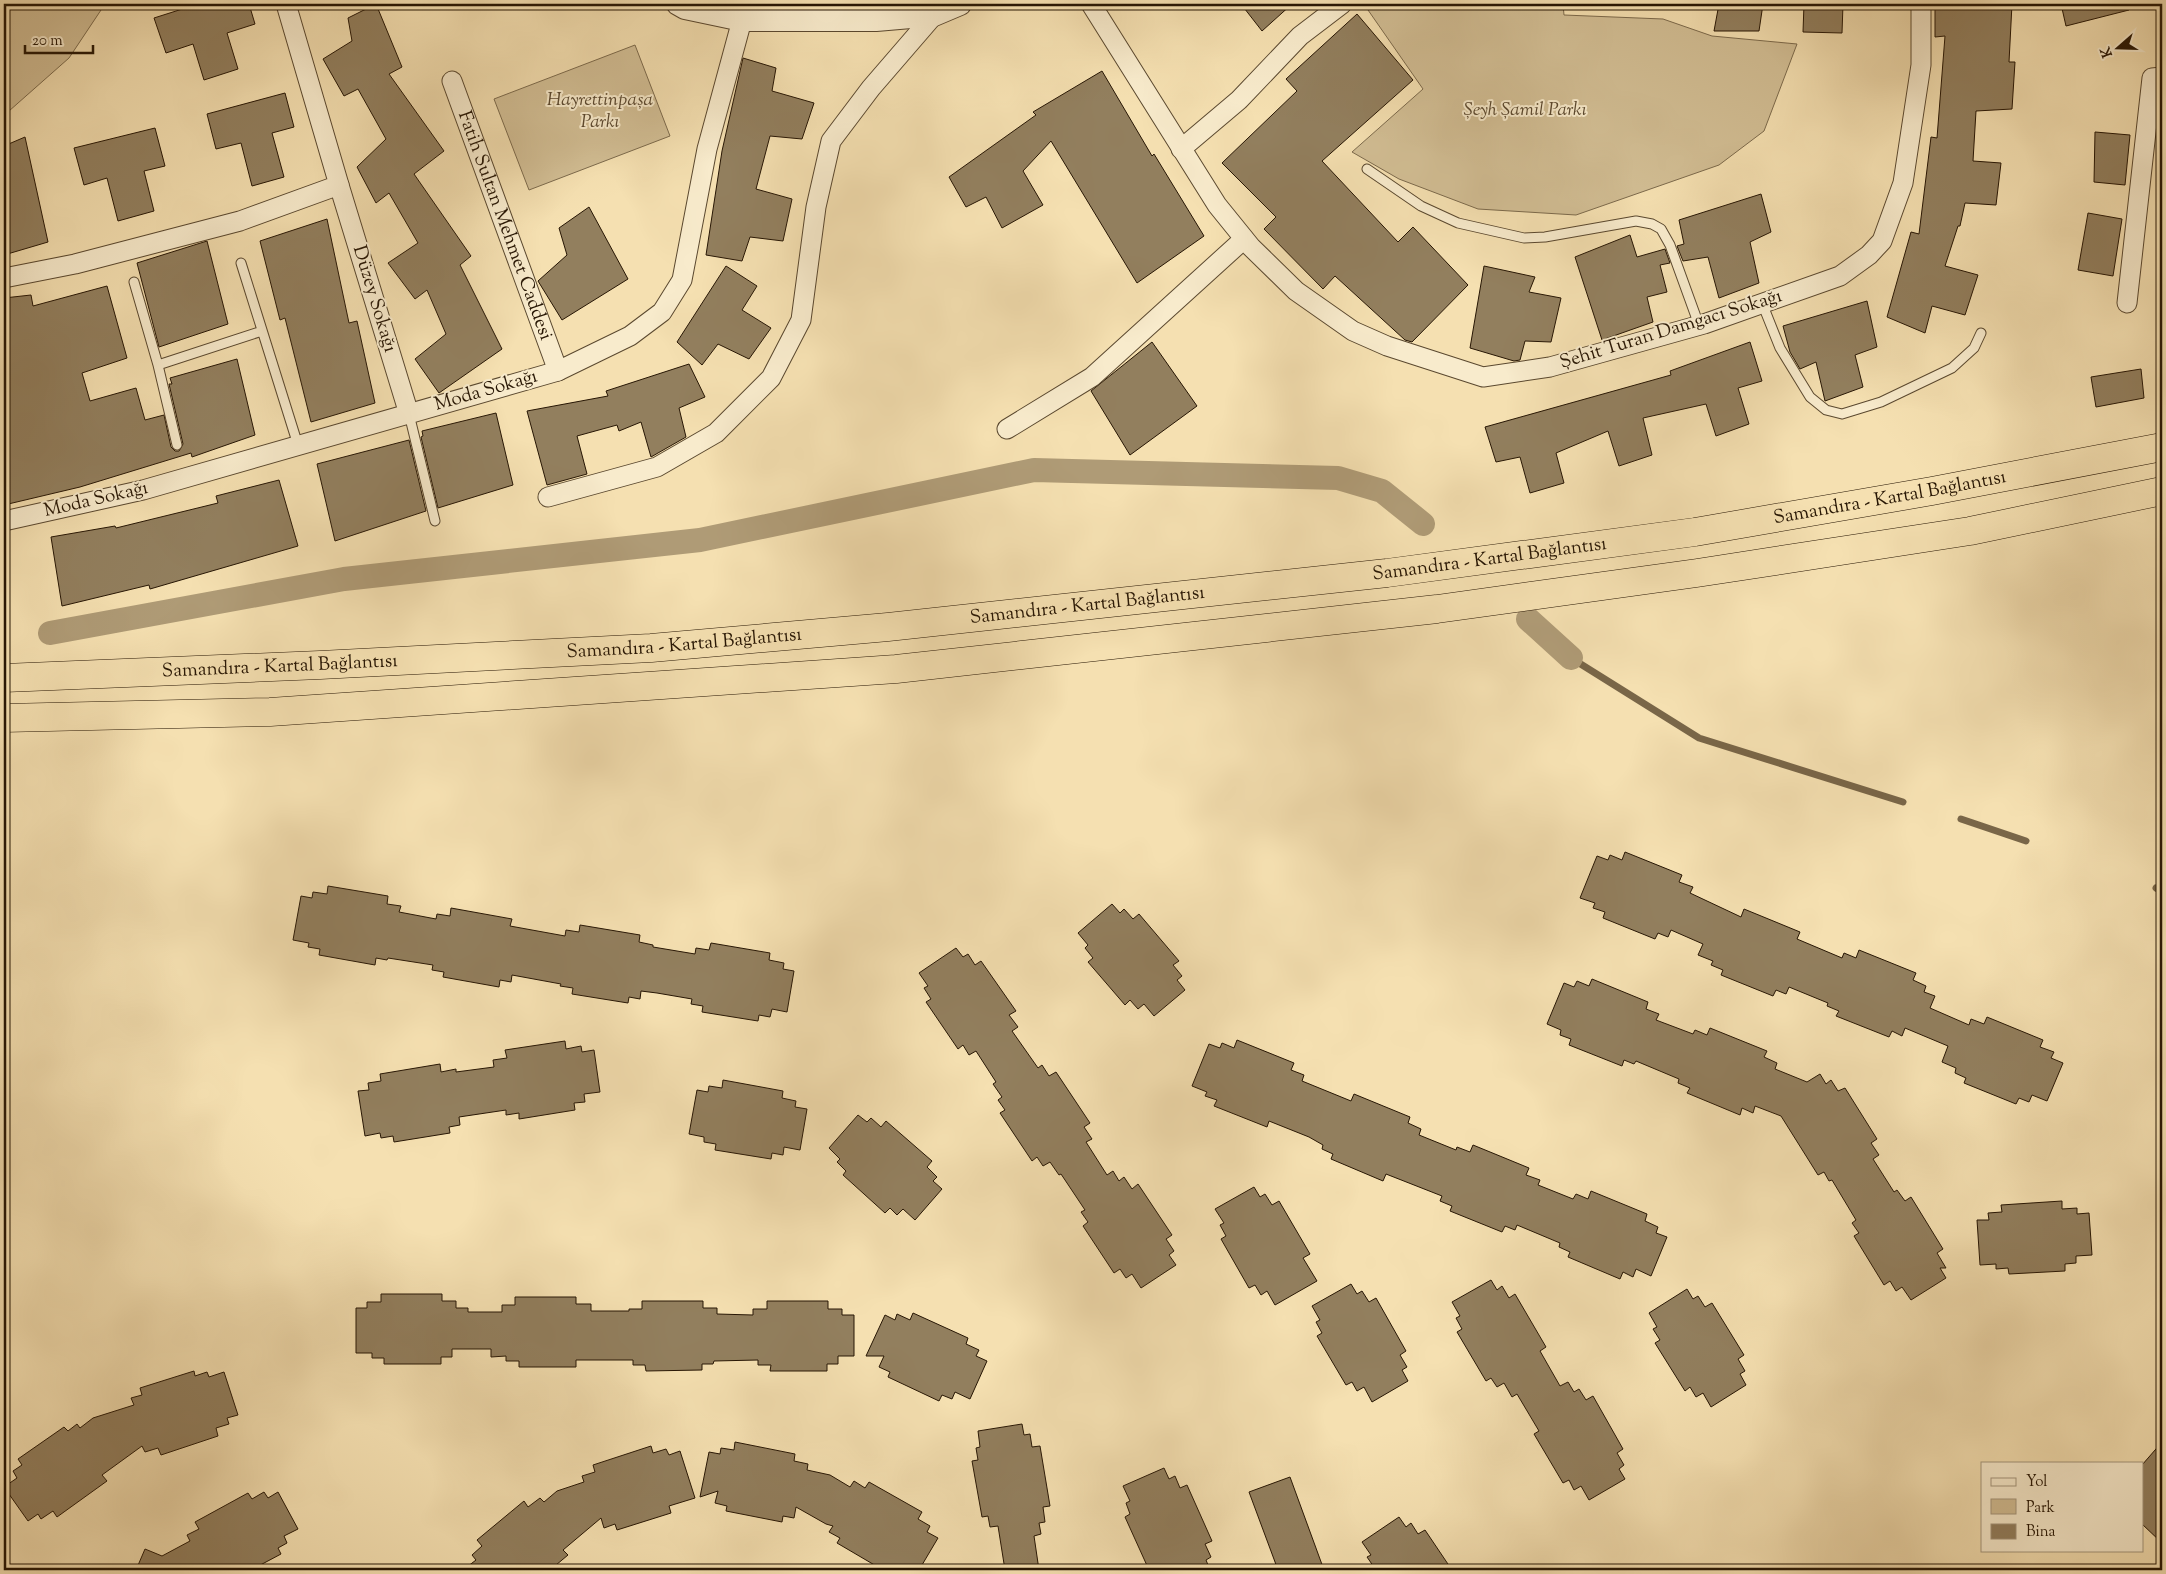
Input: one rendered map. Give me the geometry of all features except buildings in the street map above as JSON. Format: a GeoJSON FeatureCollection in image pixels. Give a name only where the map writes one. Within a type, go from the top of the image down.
{"type":"FeatureCollection","features":[{"type":"Feature","properties":{"kind":"highway","name":"Samandıra - Kartal Bağlantısı"},"geometry":{"type":"LineString","coordinates":[[4,678],[320,665],[651,648],[898,626],[1387,573],[1694,532],[1932,492],[2162,448]]}},
{"type":"Feature","properties":{"kind":"highway","name":"Samandıra - Kartal Bağlantısı"},"geometry":{"type":"LineString","coordinates":[[4,718],[270,712],[906,668],[1437,609],[1697,573],[1970,531],[2162,491]]}},
{"type":"Feature","properties":{"kind":"street","name":"Düzey Sokağı"},"geometry":{"type":"LineString","coordinates":[[286,4],[409,414]]}},
{"type":"Feature","properties":{"kind":"street"},"geometry":{"type":"LineString","coordinates":[[678,4],[685,8],[742,20],[876,20],[960,4]]}},
{"type":"Feature","properties":{"kind":"street","name":"Şehit Turan Damgacı Sokağı"},"geometry":{"type":"LineString","coordinates":[[1091,4],[1217,205],[1244,238],[1296,291],[1354,331],[1420,358],[1483,378],[1550,368],[1699,325],[1840,276],[1869,255],[1882,241],[1904,173],[1922,65],[1921,4]]}},
{"type":"Feature","properties":{"kind":"street"},"geometry":{"type":"LineString","coordinates":[[1181,149],[1239,100],[1300,36],[1342,4]]}},
{"type":"Feature","properties":{"kind":"street"},"geometry":{"type":"LineString","coordinates":[[548,497],[657,467],[716,433],[771,378],[802,320],[816,207],[831,141],[932,9]]}},
{"type":"Feature","properties":{"kind":"street","name":"Moda Sokağı"},"geometry":{"type":"LineString","coordinates":[[4,521],[143,490],[558,371],[630,336],[662,312],[682,280],[707,149],[742,20]]}},
{"type":"Feature","properties":{"kind":"street"},"geometry":{"type":"LineString","coordinates":[[2127,303],[2152,78],[2162,77]]}},
{"type":"Feature","properties":{"kind":"street","name":"Fatih Sultan Mehmet Caddesi"},"geometry":{"type":"LineString","coordinates":[[452,81],[558,371]]}},
{"type":"Feature","properties":{"kind":"street"},"geometry":{"type":"LineString","coordinates":[[4,278],[75,264],[240,221],[339,185]]}},
{"type":"Feature","properties":{"kind":"street"},"geometry":{"type":"LineString","coordinates":[[1008,429],[1092,377],[1244,238]]}},
{"type":"Feature","properties":{"kind":"lane"},"geometry":{"type":"LineString","coordinates":[[1367,169],[1421,206],[1458,223],[1524,238],[1546,237],[1636,222],[1652,224],[1661,229],[1670,245],[1699,325]]}},
{"type":"Feature","properties":{"kind":"lane"},"geometry":{"type":"LineString","coordinates":[[241,263],[298,445]]}},
{"type":"Feature","properties":{"kind":"lane"},"geometry":{"type":"LineString","coordinates":[[134,282],[158,365],[177,445]]}},
{"type":"Feature","properties":{"kind":"lane"},"geometry":{"type":"LineString","coordinates":[[1762,303],[1780,348],[1810,397],[1826,410],[1842,414],[1881,402],[1952,368],[1974,348],[1981,333]]}},
{"type":"Feature","properties":{"kind":"lane"},"geometry":{"type":"LineString","coordinates":[[158,365],[262,331]]}},
{"type":"Feature","properties":{"kind":"lane"},"geometry":{"type":"LineString","coordinates":[[409,414],[435,521]]}},
{"type":"Feature","properties":{"kind":"green space"},"geometry":{"type":"Polygon","coordinates":[[[4,4],[105,4],[69,58],[9,111],[4,112],[4,4]]]}},
{"type":"Feature","properties":{"kind":"green space","name":"Şeyh Şamil Parkı"},"geometry":{"type":"Polygon","coordinates":[[[1377,4],[1563,4],[1564,15],[1663,19],[1712,36],[1797,44],[1764,131],[1719,165],[1576,215],[1478,209],[1399,179],[1352,152],[1423,89],[1368,10],[1377,4]]]}},
{"type":"Feature","properties":{"kind":"green space","name":"Hayrettinpaşa Parkı"},"geometry":{"type":"Polygon","coordinates":[[[635,45],[670,136],[529,190],[494,99],[635,45]]]}},
{"type":"Feature","properties":{"kind":"waterway"},"geometry":{"type":"LineString","coordinates":[[50,633],[344,579],[700,540],[1034,470],[1338,478],[1382,491],[1423,524]]}},
{"type":"Feature","properties":{"kind":"waterway"},"geometry":{"type":"LineString","coordinates":[[1528,619],[1571,658]]}},
{"type":"Feature","properties":{"kind":"waterway"},"geometry":{"type":"LineString","coordinates":[[1571,658],[1699,738],[1903,802]]}},
{"type":"Feature","properties":{"kind":"waterway"},"geometry":{"type":"LineString","coordinates":[[1961,819],[2026,841]]}},
{"type":"Feature","properties":{"kind":"waterway"},"geometry":{"type":"LineString","coordinates":[[2156,888],[2162,891]]}}]}
